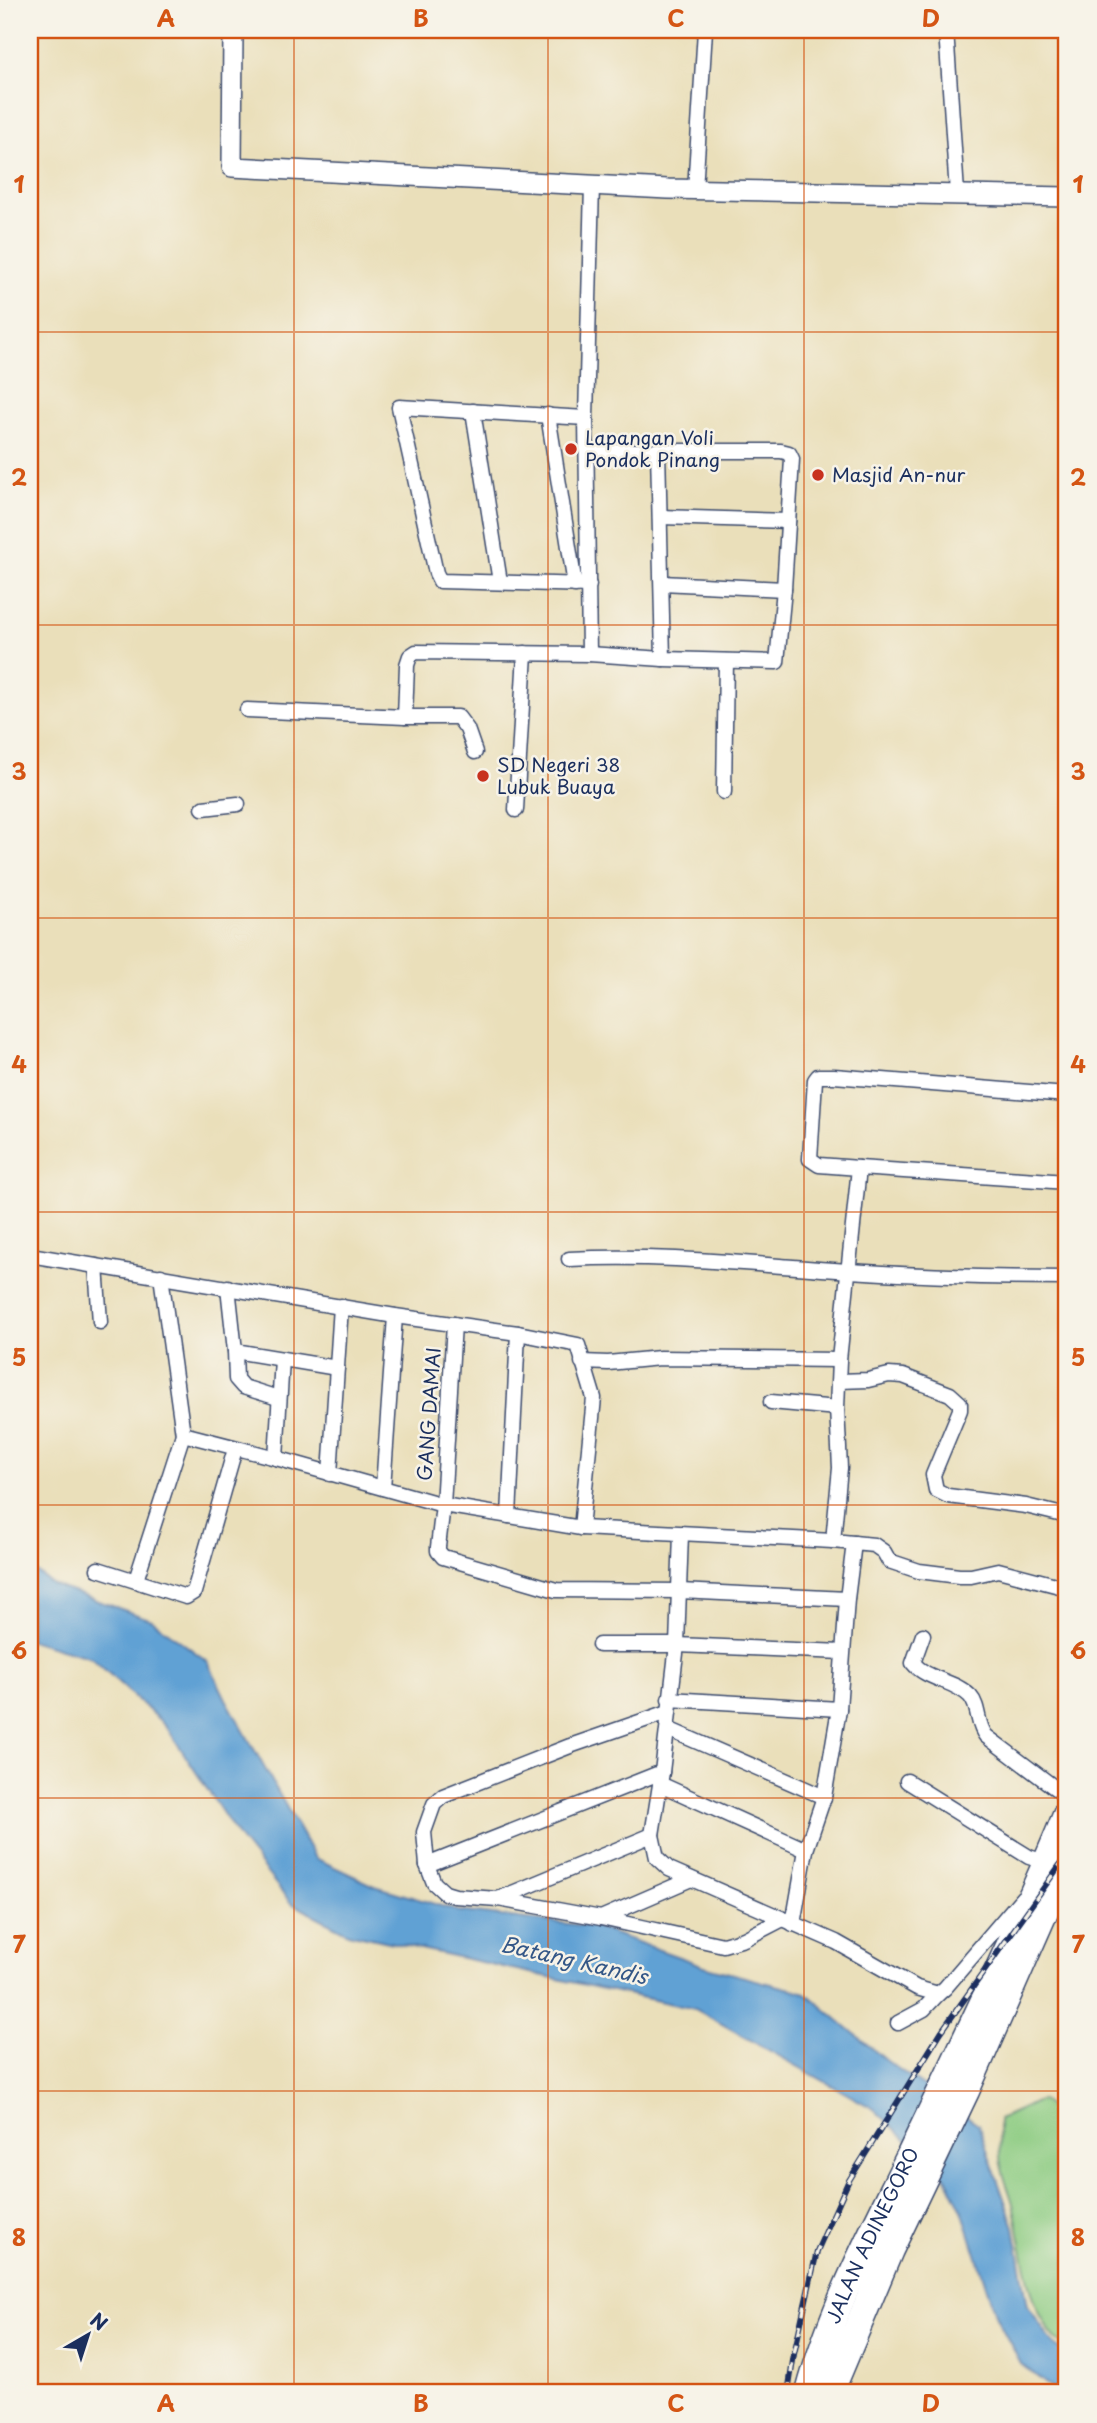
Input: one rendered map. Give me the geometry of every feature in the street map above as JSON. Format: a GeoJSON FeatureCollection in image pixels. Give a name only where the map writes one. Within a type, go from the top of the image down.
{"type":"FeatureCollection","features":[{"type":"Feature","properties":{"kind":"highway","name":"JALAN ADINEGORO"},"geometry":{"type":"LineString","coordinates":[[809,2393],[834,2320],[919,2163],[1057,1866],[1067,1812]]}},
{"type":"Feature","properties":{"kind":"highway","name":"JALAN ADINEGORO"},"geometry":{"type":"LineString","coordinates":[[830,2393],[885,2262],[919,2163]]}},
{"type":"Feature","properties":{"kind":"street"},"geometry":{"type":"LineString","coordinates":[[233,30],[232,167],[695,190],[1067,197]]}},
{"type":"Feature","properties":{"kind":"street"},"geometry":{"type":"LineString","coordinates":[[695,190],[705,30]]}},
{"type":"Feature","properties":{"kind":"street"},"geometry":{"type":"LineString","coordinates":[[946,30],[957,193]]}},
{"type":"Feature","properties":{"kind":"street"},"geometry":{"type":"LineString","coordinates":[[582,585],[592,185]]}},
{"type":"Feature","properties":{"kind":"street"},"geometry":{"type":"LineString","coordinates":[[582,585],[440,581],[399,407],[586,418]]}},
{"type":"Feature","properties":{"kind":"street"},"geometry":{"type":"LineString","coordinates":[[473,411],[500,582]]}},
{"type":"Feature","properties":{"kind":"street"},"geometry":{"type":"LineString","coordinates":[[548,415],[582,585],[589,654]]}},
{"type":"Feature","properties":{"kind":"street"},"geometry":{"type":"LineString","coordinates":[[658,450],[663,659]]}},
{"type":"Feature","properties":{"kind":"street"},"geometry":{"type":"LineString","coordinates":[[405,717],[407,666],[410,656],[416,652],[589,654],[777,662],[792,459],[789,453],[587,451]]}},
{"type":"Feature","properties":{"kind":"street"},"geometry":{"type":"LineString","coordinates":[[660,517],[788,521]]}},
{"type":"Feature","properties":{"kind":"street"},"geometry":{"type":"LineString","coordinates":[[662,583],[784,589]]}},
{"type":"Feature","properties":{"kind":"street"},"geometry":{"type":"LineString","coordinates":[[516,810],[525,653]]}},
{"type":"Feature","properties":{"kind":"street"},"geometry":{"type":"LineString","coordinates":[[724,792],[726,661]]}},
{"type":"Feature","properties":{"kind":"street"},"geometry":{"type":"LineString","coordinates":[[247,710],[458,717],[467,729],[475,752]]}},
{"type":"Feature","properties":{"kind":"street"},"geometry":{"type":"LineString","coordinates":[[203,808],[238,804]]}},
{"type":"Feature","properties":{"kind":"street"},"geometry":{"type":"LineString","coordinates":[[1067,1095],[818,1076],[813,1090],[810,1159],[819,1165],[1067,1182]]}},
{"type":"Feature","properties":{"kind":"street"},"geometry":{"type":"LineString","coordinates":[[832,1541],[840,1468],[836,1408],[839,1360],[859,1168]]}},
{"type":"Feature","properties":{"kind":"street"},"geometry":{"type":"LineString","coordinates":[[30,1255],[395,1316],[518,1333],[578,1345],[594,1398],[581,1528]]}},
{"type":"Feature","properties":{"kind":"street"},"geometry":{"type":"LineString","coordinates":[[569,1259],[619,1257],[972,1278],[1067,1278]]}},
{"type":"Feature","properties":{"kind":"street"},"geometry":{"type":"LineString","coordinates":[[96,1266],[100,1322]]}},
{"type":"Feature","properties":{"kind":"street"},"geometry":{"type":"LineString","coordinates":[[136,1580],[183,1434],[161,1276]]}},
{"type":"Feature","properties":{"kind":"street"},"geometry":{"type":"LineString","coordinates":[[228,1287],[236,1351],[236,1379],[240,1385],[278,1398]]}},
{"type":"Feature","properties":{"kind":"street"},"geometry":{"type":"LineString","coordinates":[[330,1474],[341,1306]]}},
{"type":"Feature","properties":{"kind":"street"},"geometry":{"type":"LineString","coordinates":[[383,1488],[395,1316]]}},
{"type":"Feature","properties":{"kind":"street","name":"GANG DAMAI"},"geometry":{"type":"LineString","coordinates":[[454,1324],[438,1547],[440,1555],[556,1590],[680,1591]]}},
{"type":"Feature","properties":{"kind":"street"},"geometry":{"type":"LineString","coordinates":[[509,1516],[518,1333]]}},
{"type":"Feature","properties":{"kind":"street"},"geometry":{"type":"LineString","coordinates":[[236,1351],[337,1368]]}},
{"type":"Feature","properties":{"kind":"street"},"geometry":{"type":"LineString","coordinates":[[582,1362],[608,1363],[660,1358],[839,1360]]}},
{"type":"Feature","properties":{"kind":"street"},"geometry":{"type":"LineString","coordinates":[[276,1458],[282,1359]]}},
{"type":"Feature","properties":{"kind":"street"},"geometry":{"type":"LineString","coordinates":[[839,1381],[903,1376],[950,1394],[960,1404],[960,1409],[933,1475],[936,1490],[948,1496],[1026,1506],[1067,1517]]}},
{"type":"Feature","properties":{"kind":"street"},"geometry":{"type":"LineString","coordinates":[[771,1402],[836,1408]]}},
{"type":"Feature","properties":{"kind":"street"},"geometry":{"type":"LineString","coordinates":[[183,1434],[443,1505],[581,1528],[874,1545],[884,1552],[889,1562],[919,1571],[971,1576],[998,1570],[1067,1588]]}},
{"type":"Feature","properties":{"kind":"street"},"geometry":{"type":"LineString","coordinates":[[98,1569],[186,1597],[194,1592],[235,1449]]}},
{"type":"Feature","properties":{"kind":"street"},"geometry":{"type":"LineString","coordinates":[[681,1534],[677,1645],[652,1835],[654,1852],[661,1863],[836,1942],[917,1988],[938,1994]]}},
{"type":"Feature","properties":{"kind":"street"},"geometry":{"type":"LineString","coordinates":[[787,1922],[806,1850],[824,1797],[839,1709],[847,1600],[855,1543]]}},
{"type":"Feature","properties":{"kind":"street"},"geometry":{"type":"LineString","coordinates":[[680,1591],[847,1600]]}},
{"type":"Feature","properties":{"kind":"street"},"geometry":{"type":"LineString","coordinates":[[923,1635],[913,1663],[917,1668],[954,1684],[970,1696],[975,1704],[980,1729],[986,1736],[1067,1797]]}},
{"type":"Feature","properties":{"kind":"street"},"geometry":{"type":"LineString","coordinates":[[599,1645],[677,1645],[842,1652]]}},
{"type":"Feature","properties":{"kind":"street"},"geometry":{"type":"LineString","coordinates":[[787,1922],[723,1945],[498,1899],[455,1896],[445,1893],[434,1883],[427,1865],[425,1832],[435,1804],[443,1796],[669,1706],[839,1709]]}},
{"type":"Feature","properties":{"kind":"street"},"geometry":{"type":"LineString","coordinates":[[668,1729],[824,1797]]}},
{"type":"Feature","properties":{"kind":"street"},"geometry":{"type":"LineString","coordinates":[[427,1865],[661,1778],[806,1850]]}},
{"type":"Feature","properties":{"kind":"street"},"geometry":{"type":"LineString","coordinates":[[898,2024],[924,2008],[945,1988],[1057,1866],[1028,1857],[907,1781]]}},
{"type":"Feature","properties":{"kind":"street"},"geometry":{"type":"LineString","coordinates":[[498,1899],[652,1835]]}},
{"type":"Feature","properties":{"kind":"street"},"geometry":{"type":"LineString","coordinates":[[601,1918],[691,1878]]}},
{"type":"Feature","properties":{"kind":"green space"},"geometry":{"type":"Polygon","coordinates":[[[1041,2100],[1055,2112],[1067,2100],[1067,2349],[1043,2320],[1035,2302],[1000,2157],[999,2119],[1041,2100]]]}},
{"type":"Feature","properties":{"kind":"water","name":"Batang Kandis"},"geometry":{"type":"Polygon","coordinates":[[[30,1567],[53,1585],[152,1620],[208,1662],[315,1858],[375,1886],[458,1911],[595,1927],[710,1968],[806,1993],[887,2061],[978,2124],[1014,2227],[1028,2306],[1055,2346],[1067,2353],[1067,2393],[1058,2393],[1021,2364],[996,2317],[962,2210],[946,2177],[874,2109],[695,2009],[348,1933],[291,1903],[239,1838],[166,1726],[92,1658],[30,1640],[30,1567]]]}},
{"type":"Feature","properties":{"kind":"railway"},"geometry":{"type":"LineString","coordinates":[[788,2393],[817,2251],[848,2182],[941,2032],[1067,1855]]}},
{"type":"Feature","properties":{"kind":"place","name":"Lapangan Voli Pondok Pinang"},"geometry":{"type":"Point","coordinates":[571,449]}},
{"type":"Feature","properties":{"kind":"place","name":"Masjid An-nur"},"geometry":{"type":"Point","coordinates":[818,475]}},
{"type":"Feature","properties":{"kind":"place","name":"SD Negeri 38 Lubuk Buaya"},"geometry":{"type":"Point","coordinates":[483,776]}}]}
